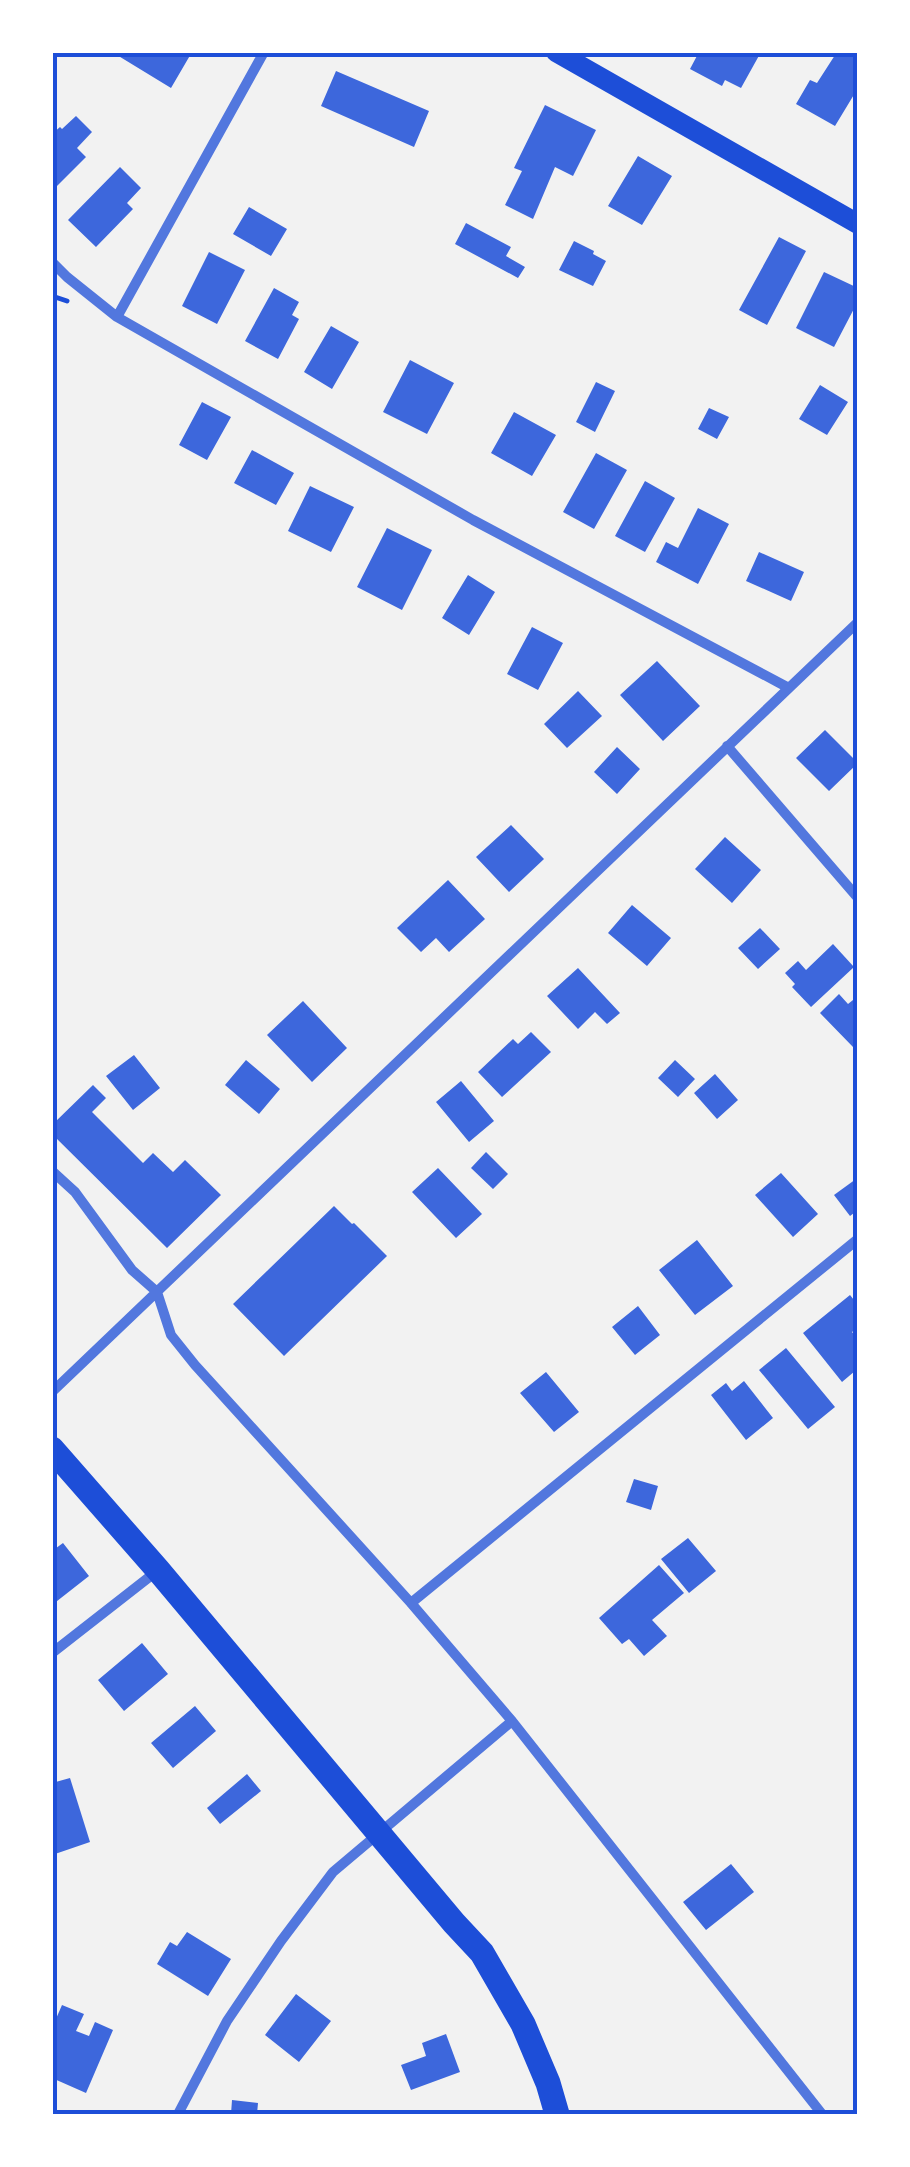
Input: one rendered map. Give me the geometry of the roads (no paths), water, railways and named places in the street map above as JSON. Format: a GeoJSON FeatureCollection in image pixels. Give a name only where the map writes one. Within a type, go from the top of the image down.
{"type":"FeatureCollection","features":[{"type":"Feature","properties":{"kind":"main road"},"geometry":{"type":"LineString","coordinates":[[556,52],[858,224]]}},
{"type":"Feature","properties":{"kind":"main road"},"geometry":{"type":"LineString","coordinates":[[52,1449],[482,1953],[522,2024],[557,2114]]}},
{"type":"Feature","properties":{"kind":"street"},"geometry":{"type":"LineString","coordinates":[[117,317],[264,52]]}},
{"type":"Feature","properties":{"kind":"street"},"geometry":{"type":"LineString","coordinates":[[52,262],[117,317],[473,520],[788,688]]}},
{"type":"Feature","properties":{"kind":"street"},"geometry":{"type":"LineString","coordinates":[[52,1392],[858,622]]}},
{"type":"Feature","properties":{"kind":"street"},"geometry":{"type":"LineString","coordinates":[[726,746],[858,898]]}},
{"type":"Feature","properties":{"kind":"street"},"geometry":{"type":"LineString","coordinates":[[52,1172],[75,1192],[132,1270],[157,1292],[171,1335],[195,1365],[411,1603],[512,1722],[822,2114]]}},
{"type":"Feature","properties":{"kind":"street"},"geometry":{"type":"LineString","coordinates":[[411,1603],[858,1239]]}},
{"type":"Feature","properties":{"kind":"street"},"geometry":{"type":"LineString","coordinates":[[52,1654],[158,1570]]}},
{"type":"Feature","properties":{"kind":"street"},"geometry":{"type":"LineString","coordinates":[[178,2114],[227,2021],[334,1872],[512,1722]]}}]}
